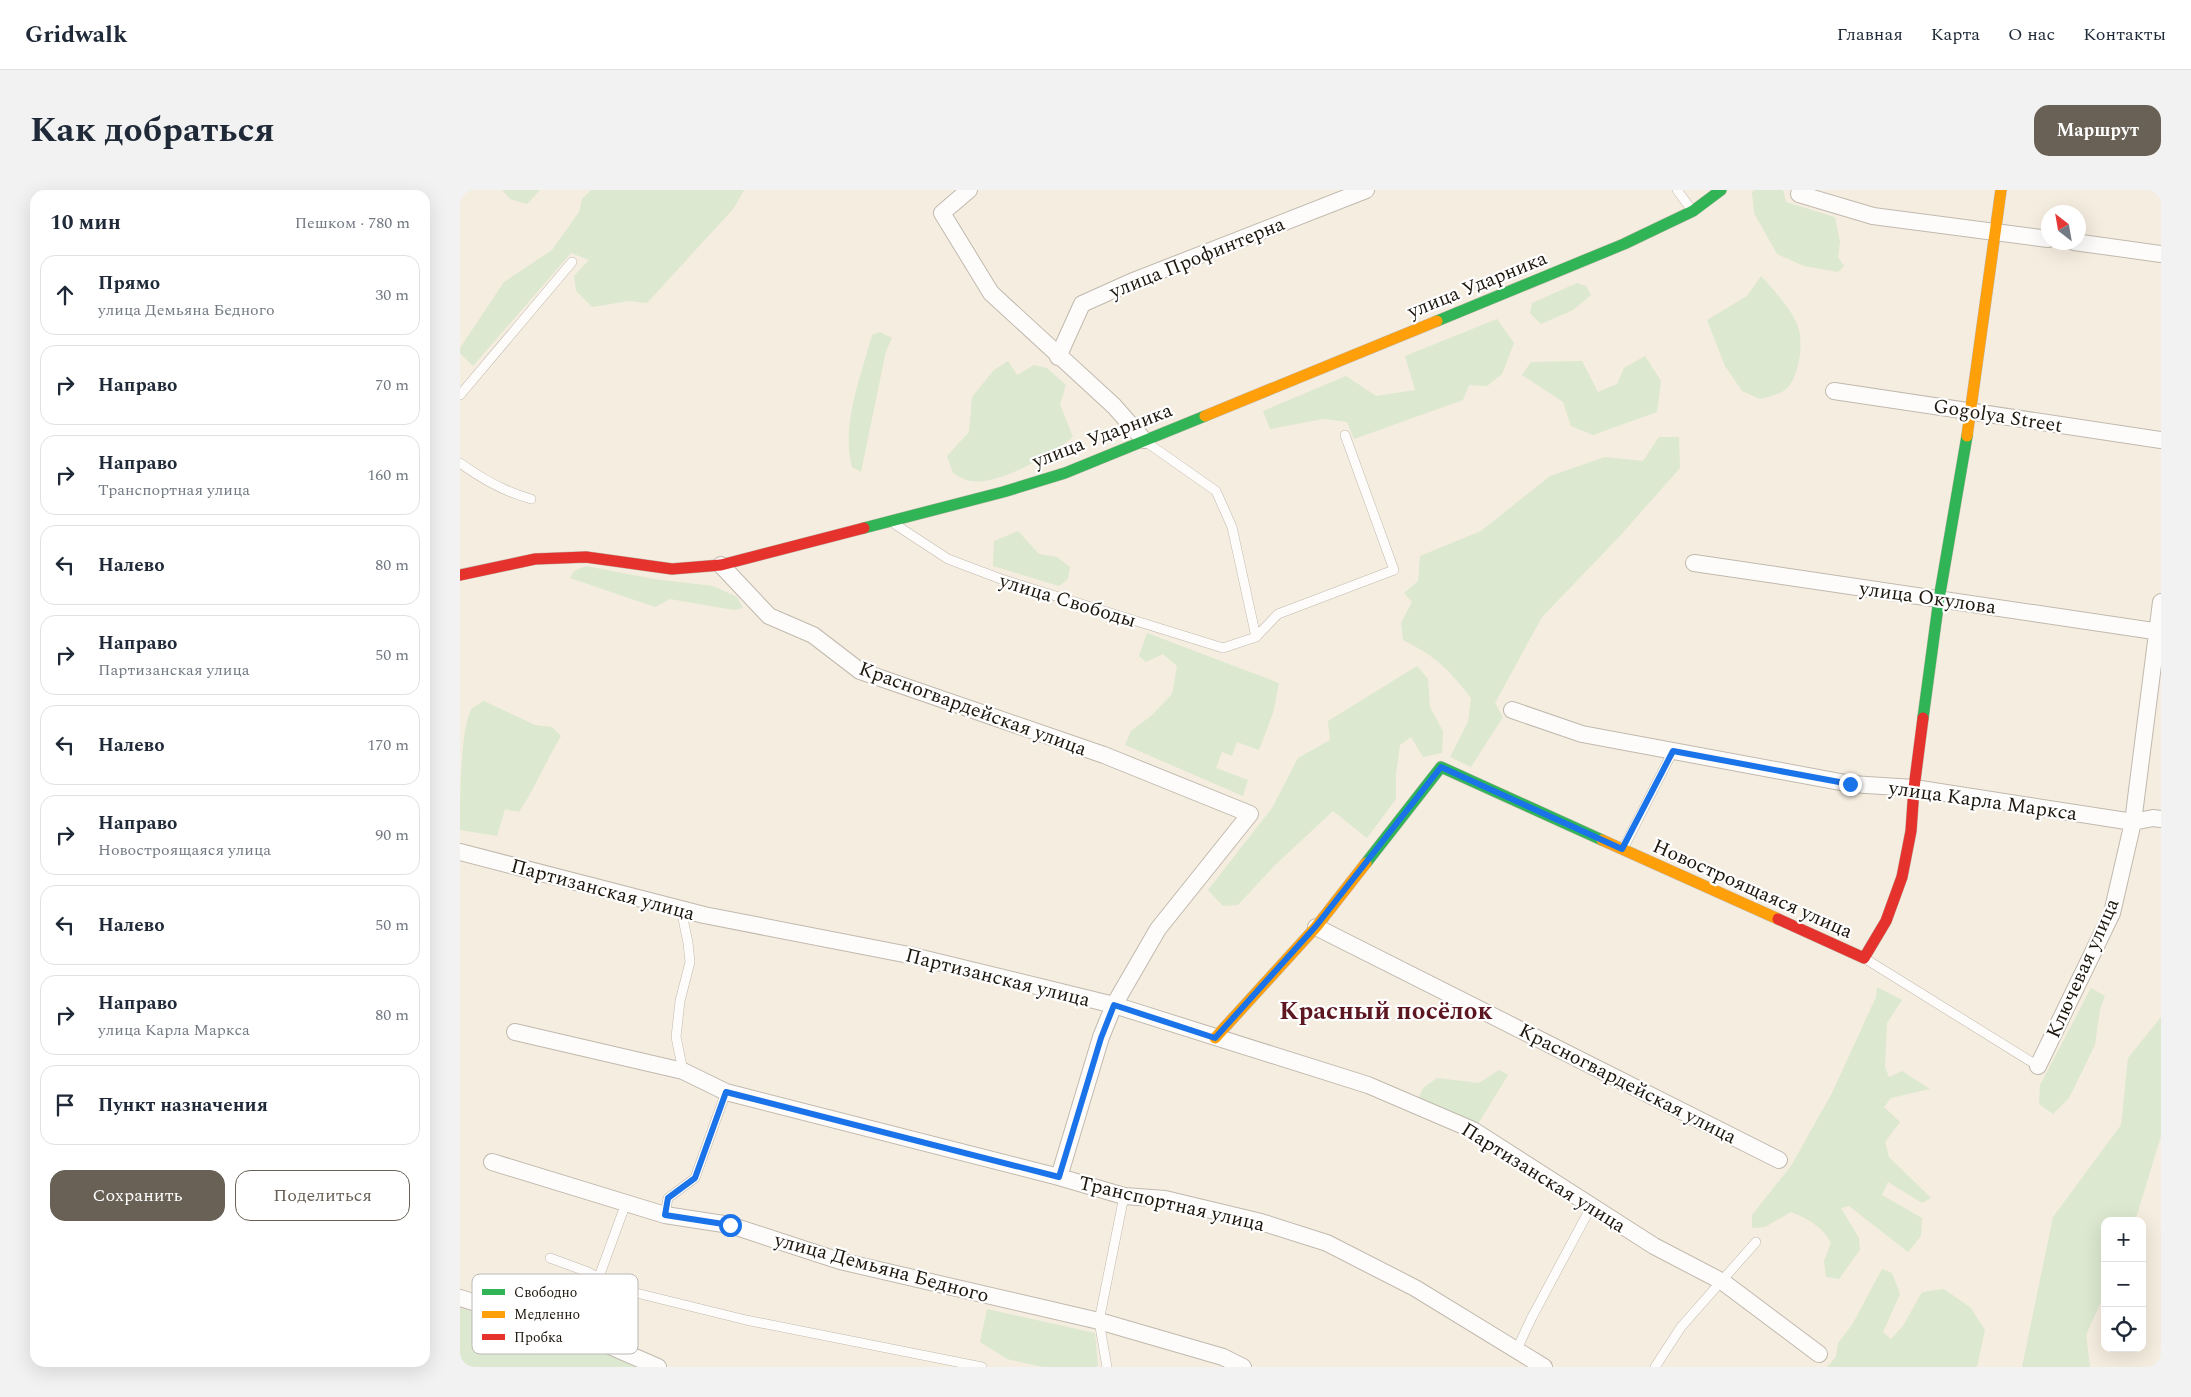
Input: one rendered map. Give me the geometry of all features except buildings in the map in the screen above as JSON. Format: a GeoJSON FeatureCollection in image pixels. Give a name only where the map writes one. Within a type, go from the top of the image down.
{"type":"FeatureCollection","features":[{"type":"Feature","properties":{"kind":"street"},"geometry":{"type":"LineString","coordinates":[[969,190],[942,213],[991,293],[1058,357],[1114,406],[1144,440]]}},
{"type":"Feature","properties":{"kind":"street","name":"улица Профинтерна"},"geometry":{"type":"LineString","coordinates":[[1058,357],[1082,304],[1131,282],[1366,190]]}},
{"type":"Feature","properties":{"kind":"street","name":"улица Ударника"},"geometry":{"type":"LineString","coordinates":[[460,575],[535,559],[586,557],[672,569],[721,565],[1003,492],[1064,473],[1624,244],[1692,211],[1721,190]]}},
{"type":"Feature","properties":{"kind":"street"},"geometry":{"type":"LineString","coordinates":[[1864,958],[1876,944],[1901,881],[1914,809],[1914,788],[1939,599],[1972,410],[2001,190]]}},
{"type":"Feature","properties":{"kind":"street"},"geometry":{"type":"LineString","coordinates":[[1799,194],[1873,216],[2041,238]]}},
{"type":"Feature","properties":{"kind":"street"},"geometry":{"type":"LineString","coordinates":[[2086,244],[2161,254]]}},
{"type":"Feature","properties":{"kind":"street","name":"Gogolya Street"},"geometry":{"type":"LineString","coordinates":[[1834,391],[1972,410],[2161,440]]}},
{"type":"Feature","properties":{"kind":"street","name":"улица Окулова"},"geometry":{"type":"LineString","coordinates":[[1694,563],[2159,632]]}},
{"type":"Feature","properties":{"kind":"street","name":"Красногвардейская улица"},"geometry":{"type":"LineString","coordinates":[[721,565],[769,616],[813,635],[860,671],[1104,755],[1250,814],[1158,929],[1114,1005]]}},
{"type":"Feature","properties":{"kind":"street","name":"Ключевая улица"},"geometry":{"type":"LineString","coordinates":[[2038,1066],[2112,913],[2134,822],[2159,632],[2161,602]]}},
{"type":"Feature","properties":{"kind":"street","name":"улица Карла Маркса"},"geometry":{"type":"LineString","coordinates":[[1512,710],[1582,734],[1850,784],[1914,788],[2134,822],[2153,818],[2161,819]]}},
{"type":"Feature","properties":{"kind":"street","name":"Новостроящаяся улица"},"geometry":{"type":"LineString","coordinates":[[1316,926],[1441,767],[1864,958]]}},
{"type":"Feature","properties":{"kind":"street","name":"Партизанская улица"},"geometry":{"type":"LineString","coordinates":[[460,852],[704,915],[910,955],[1114,1005],[1368,1085],[1473,1130],[1654,1246],[1722,1282],[1819,1354]]}},
{"type":"Feature","properties":{"kind":"street"},"geometry":{"type":"LineString","coordinates":[[1215,1038],[1316,926]]}},
{"type":"Feature","properties":{"kind":"street","name":"Красногвардейская улица"},"geometry":{"type":"LineString","coordinates":[[1316,926],[1779,1160]]}},
{"type":"Feature","properties":{"kind":"street"},"geometry":{"type":"LineString","coordinates":[[1059,1177],[1101,1038],[1114,1005]]}},
{"type":"Feature","properties":{"kind":"street","name":"Транспортная улица"},"geometry":{"type":"LineString","coordinates":[[516,1032],[683,1072],[726,1092],[1059,1177],[1124,1196],[1164,1199],[1261,1222],[1326,1243],[1415,1288],[1544,1367]]}},
{"type":"Feature","properties":{"kind":"street","name":"улица Демьяна Бедного"},"geometry":{"type":"LineString","coordinates":[[492,1162],[665,1215],[730,1225],[840,1261],[1099,1321],[1223,1357],[1243,1367]]}},
{"type":"Feature","properties":{"kind":"street"},"geometry":{"type":"LineString","coordinates":[[460,1298],[472,1302]]}},
{"type":"Feature","properties":{"kind":"street"},"geometry":{"type":"LineString","coordinates":[[626,1354],[658,1367]]}},
{"type":"Feature","properties":{"kind":"lane"},"geometry":{"type":"LineString","coordinates":[[1676,190],[1692,211]]}},
{"type":"Feature","properties":{"kind":"lane"},"geometry":{"type":"LineString","coordinates":[[460,395],[572,262]]}},
{"type":"Feature","properties":{"kind":"lane","name":"улица Свободы"},"geometry":{"type":"LineString","coordinates":[[890,521],[948,558],[1001,580],[1223,648],[1256,637],[1278,614],[1394,570],[1345,434]]}},
{"type":"Feature","properties":{"kind":"lane"},"geometry":{"type":"LineString","coordinates":[[1144,440],[1216,490],[1232,527],[1256,637]]}},
{"type":"Feature","properties":{"kind":"lane"},"geometry":{"type":"LineString","coordinates":[[460,463],[511,494],[531,499]]}},
{"type":"Feature","properties":{"kind":"lane"},"geometry":{"type":"LineString","coordinates":[[1622,849],[1673,751]]}},
{"type":"Feature","properties":{"kind":"lane"},"geometry":{"type":"LineString","coordinates":[[681,909],[690,962],[680,1001],[676,1037],[683,1072]]}},
{"type":"Feature","properties":{"kind":"lane","name":"Новостроящаяся улица"},"geometry":{"type":"LineString","coordinates":[[1864,958],[2038,1066]]}},
{"type":"Feature","properties":{"kind":"lane"},"geometry":{"type":"LineString","coordinates":[[665,1215],[668,1198],[695,1178],[726,1092]]}},
{"type":"Feature","properties":{"kind":"lane"},"geometry":{"type":"LineString","coordinates":[[1107,1367],[1099,1321],[1124,1196]]}},
{"type":"Feature","properties":{"kind":"lane"},"geometry":{"type":"LineString","coordinates":[[599,1274],[626,1203]]}},
{"type":"Feature","properties":{"kind":"lane"},"geometry":{"type":"LineString","coordinates":[[1516,1351],[1532,1317],[1592,1205]]}},
{"type":"Feature","properties":{"kind":"lane"},"geometry":{"type":"LineString","coordinates":[[1655,1367],[1680,1327],[1756,1242]]}},
{"type":"Feature","properties":{"kind":"lane"},"geometry":{"type":"LineString","coordinates":[[550,1258],[591,1274]]}},
{"type":"Feature","properties":{"kind":"lane"},"geometry":{"type":"LineString","coordinates":[[638,1293],[746,1320],[982,1367]]}},
{"type":"Feature","properties":{"kind":"green space"},"geometry":{"type":"Polygon","coordinates":[[[502,190],[540,190],[527,204],[510,199],[502,190]]]}},
{"type":"Feature","properties":{"kind":"green space"},"geometry":{"type":"Polygon","coordinates":[[[591,190],[744,190],[734,208],[647,303],[629,301],[592,307],[576,291],[574,276],[589,260],[571,253],[473,366],[460,353],[460,348],[504,282],[552,250],[579,212],[582,199],[591,190]]]}},
{"type":"Feature","properties":{"kind":"green space"},"geometry":{"type":"Polygon","coordinates":[[[1755,190],[1783,190],[1786,202],[1835,217],[1840,242],[1838,257],[1844,266],[1838,272],[1804,266],[1777,254],[1754,213],[1752,192],[1755,190]]]}},
{"type":"Feature","properties":{"kind":"green space"},"geometry":{"type":"Polygon","coordinates":[[[1761,276],[1792,314],[1800,334],[1800,351],[1797,369],[1786,389],[1773,396],[1760,399],[1742,391],[1725,366],[1707,320],[1747,296],[1761,276]]]}},
{"type":"Feature","properties":{"kind":"green space"},"geometry":{"type":"Polygon","coordinates":[[[1577,283],[1586,286],[1591,295],[1573,310],[1541,324],[1530,313],[1532,303],[1577,283]]]}},
{"type":"Feature","properties":{"kind":"green space"},"geometry":{"type":"Polygon","coordinates":[[[1497,319],[1514,343],[1502,374],[1487,386],[1469,385],[1463,400],[1354,439],[1347,422],[1323,419],[1270,429],[1263,411],[1346,376],[1376,396],[1415,390],[1405,356],[1497,319]]]}},
{"type":"Feature","properties":{"kind":"green space"},"geometry":{"type":"Polygon","coordinates":[[[880,332],[892,338],[886,351],[861,472],[852,467],[849,451],[851,417],[872,335],[880,332]]]}},
{"type":"Feature","properties":{"kind":"green space"},"geometry":{"type":"Polygon","coordinates":[[[1645,356],[1661,381],[1657,412],[1593,435],[1571,426],[1563,402],[1522,375],[1531,362],[1582,361],[1598,392],[1617,384],[1624,368],[1645,356]]]}},
{"type":"Feature","properties":{"kind":"green space"},"geometry":{"type":"Polygon","coordinates":[[[1008,361],[1017,375],[1034,365],[1047,368],[1066,385],[1060,404],[1073,437],[1052,452],[1007,475],[978,481],[965,479],[953,473],[947,456],[969,432],[972,397],[994,370],[1008,361]]]}},
{"type":"Feature","properties":{"kind":"green space"},"geometry":{"type":"Polygon","coordinates":[[[1659,437],[1679,437],[1680,468],[1618,538],[1542,617],[1495,703],[1503,717],[1471,767],[1450,757],[1468,722],[1471,698],[1434,658],[1403,640],[1401,623],[1412,602],[1404,593],[1418,581],[1420,556],[1481,531],[1550,476],[1605,457],[1643,461],[1659,437]]]}},
{"type":"Feature","properties":{"kind":"green space"},"geometry":{"type":"Polygon","coordinates":[[[1018,531],[1039,554],[1057,557],[1070,567],[1068,579],[1059,586],[993,566],[994,541],[1018,531]]]}},
{"type":"Feature","properties":{"kind":"green space"},"geometry":{"type":"Polygon","coordinates":[[[586,566],[654,579],[713,586],[737,597],[743,608],[734,610],[670,599],[655,607],[570,578],[574,571],[586,566]]]}},
{"type":"Feature","properties":{"kind":"green space"},"geometry":{"type":"Polygon","coordinates":[[[1147,633],[1279,683],[1273,713],[1259,750],[1237,742],[1232,756],[1222,752],[1216,768],[1248,780],[1243,796],[1125,745],[1131,731],[1151,716],[1172,694],[1177,666],[1163,654],[1146,662],[1139,656],[1147,633]]]}},
{"type":"Feature","properties":{"kind":"green space"},"geometry":{"type":"Polygon","coordinates":[[[1417,666],[1428,679],[1430,707],[1443,731],[1442,753],[1423,757],[1411,737],[1400,745],[1396,774],[1396,799],[1367,838],[1333,811],[1274,866],[1238,905],[1223,906],[1208,890],[1272,808],[1298,758],[1330,740],[1328,721],[1417,666]]]}},
{"type":"Feature","properties":{"kind":"green space"},"geometry":{"type":"Polygon","coordinates":[[[484,701],[535,725],[552,727],[561,736],[519,812],[505,809],[497,836],[460,830],[461,767],[467,720],[471,710],[484,701]]]}},
{"type":"Feature","properties":{"kind":"green space"},"geometry":{"type":"Polygon","coordinates":[[[1877,987],[1902,1000],[1887,1023],[1885,1067],[1889,1077],[1902,1071],[1930,1089],[1891,1098],[1884,1107],[1900,1122],[1885,1142],[1889,1157],[1931,1198],[1922,1203],[1888,1182],[1882,1195],[1922,1218],[1921,1236],[1908,1252],[1849,1206],[1841,1208],[1859,1238],[1860,1250],[1839,1279],[1826,1277],[1824,1261],[1831,1243],[1824,1232],[1814,1224],[1791,1212],[1765,1227],[1752,1228],[1752,1215],[1791,1166],[1832,1093],[1876,997],[1877,987]]]}},
{"type":"Feature","properties":{"kind":"green space"},"geometry":{"type":"Polygon","coordinates":[[[2091,988],[2105,996],[2100,1009],[2095,1045],[2069,1098],[2053,1114],[2039,1104],[2040,1085],[2091,988]]]}},
{"type":"Feature","properties":{"kind":"green space"},"geometry":{"type":"Polygon","coordinates":[[[2161,1017],[2161,1136],[2136,1217],[2101,1217],[2101,1302],[2086,1335],[2090,1367],[2022,1367],[2053,1217],[2121,1125],[2128,1058],[2161,1017]]]}},
{"type":"Feature","properties":{"kind":"green space"},"geometry":{"type":"Polygon","coordinates":[[[1499,1070],[1508,1075],[1478,1124],[1417,1101],[1423,1088],[1437,1078],[1479,1083],[1499,1070]]]}},
{"type":"Feature","properties":{"kind":"green space"},"geometry":{"type":"Polygon","coordinates":[[[1882,1269],[1892,1273],[1900,1294],[1883,1332],[1891,1339],[1903,1326],[1922,1292],[1944,1289],[1971,1308],[1985,1330],[1977,1367],[1827,1367],[1836,1357],[1838,1343],[1852,1325],[1882,1269]]]}},
{"type":"Feature","properties":{"kind":"green space"},"geometry":{"type":"Polygon","coordinates":[[[460,1308],[472,1312],[472,1354],[606,1354],[636,1367],[460,1367],[460,1308]]]}},
{"type":"Feature","properties":{"kind":"green space"},"geometry":{"type":"Polygon","coordinates":[[[987,1309],[1095,1333],[1098,1365],[1096,1367],[1043,1367],[1007,1359],[980,1342],[987,1309]]]}},
{"type":"Feature","properties":{"kind":"traffic: fast"},"geometry":{"type":"LineString","coordinates":[[1437,321],[1624,244],[1693,211],[1721,190]]}},
{"type":"Feature","properties":{"kind":"traffic: fast"},"geometry":{"type":"LineString","coordinates":[[864,528],[1003,492],[1065,473],[1205,416]]}},
{"type":"Feature","properties":{"kind":"traffic: fast"},"geometry":{"type":"LineString","coordinates":[[1923,718],[1939,599],[1967,436]]}},
{"type":"Feature","properties":{"kind":"traffic: fast"},"geometry":{"type":"LineString","coordinates":[[1366,863],[1441,767],[1602,840]]}},
{"type":"Feature","properties":{"kind":"traffic: slow"},"geometry":{"type":"LineString","coordinates":[[1967,436],[2001,190]]}},
{"type":"Feature","properties":{"kind":"traffic: slow"},"geometry":{"type":"LineString","coordinates":[[1205,416],[1437,321]]}},
{"type":"Feature","properties":{"kind":"traffic: slow"},"geometry":{"type":"LineString","coordinates":[[1602,840],[1778,919]]}},
{"type":"Feature","properties":{"kind":"traffic: slow"},"geometry":{"type":"LineString","coordinates":[[1215,1038],[1316,927],[1366,863]]}},
{"type":"Feature","properties":{"kind":"traffic: jam"},"geometry":{"type":"LineString","coordinates":[[460,575],[535,559],[586,557],[672,569],[721,565],[864,528]]}},
{"type":"Feature","properties":{"kind":"traffic: jam"},"geometry":{"type":"LineString","coordinates":[[1778,919],[1864,958],[1886,921],[1902,877],[1911,831],[1914,788],[1923,718]]}},
{"type":"Feature","properties":{"kind":"district","name":"Красный посёлок"},"geometry":{"type":"Point","coordinates":[1386,1010]}},
{"type":"Feature","properties":{"kind":"route"},"geometry":{"type":"LineString","coordinates":[[730,1225],[665,1215],[668,1198],[695,1178],[726,1092],[1059,1177],[1101,1038],[1114,1005],[1215,1038],[1316,926],[1441,767],[1622,849],[1673,751],[1850,784]]}}]}
